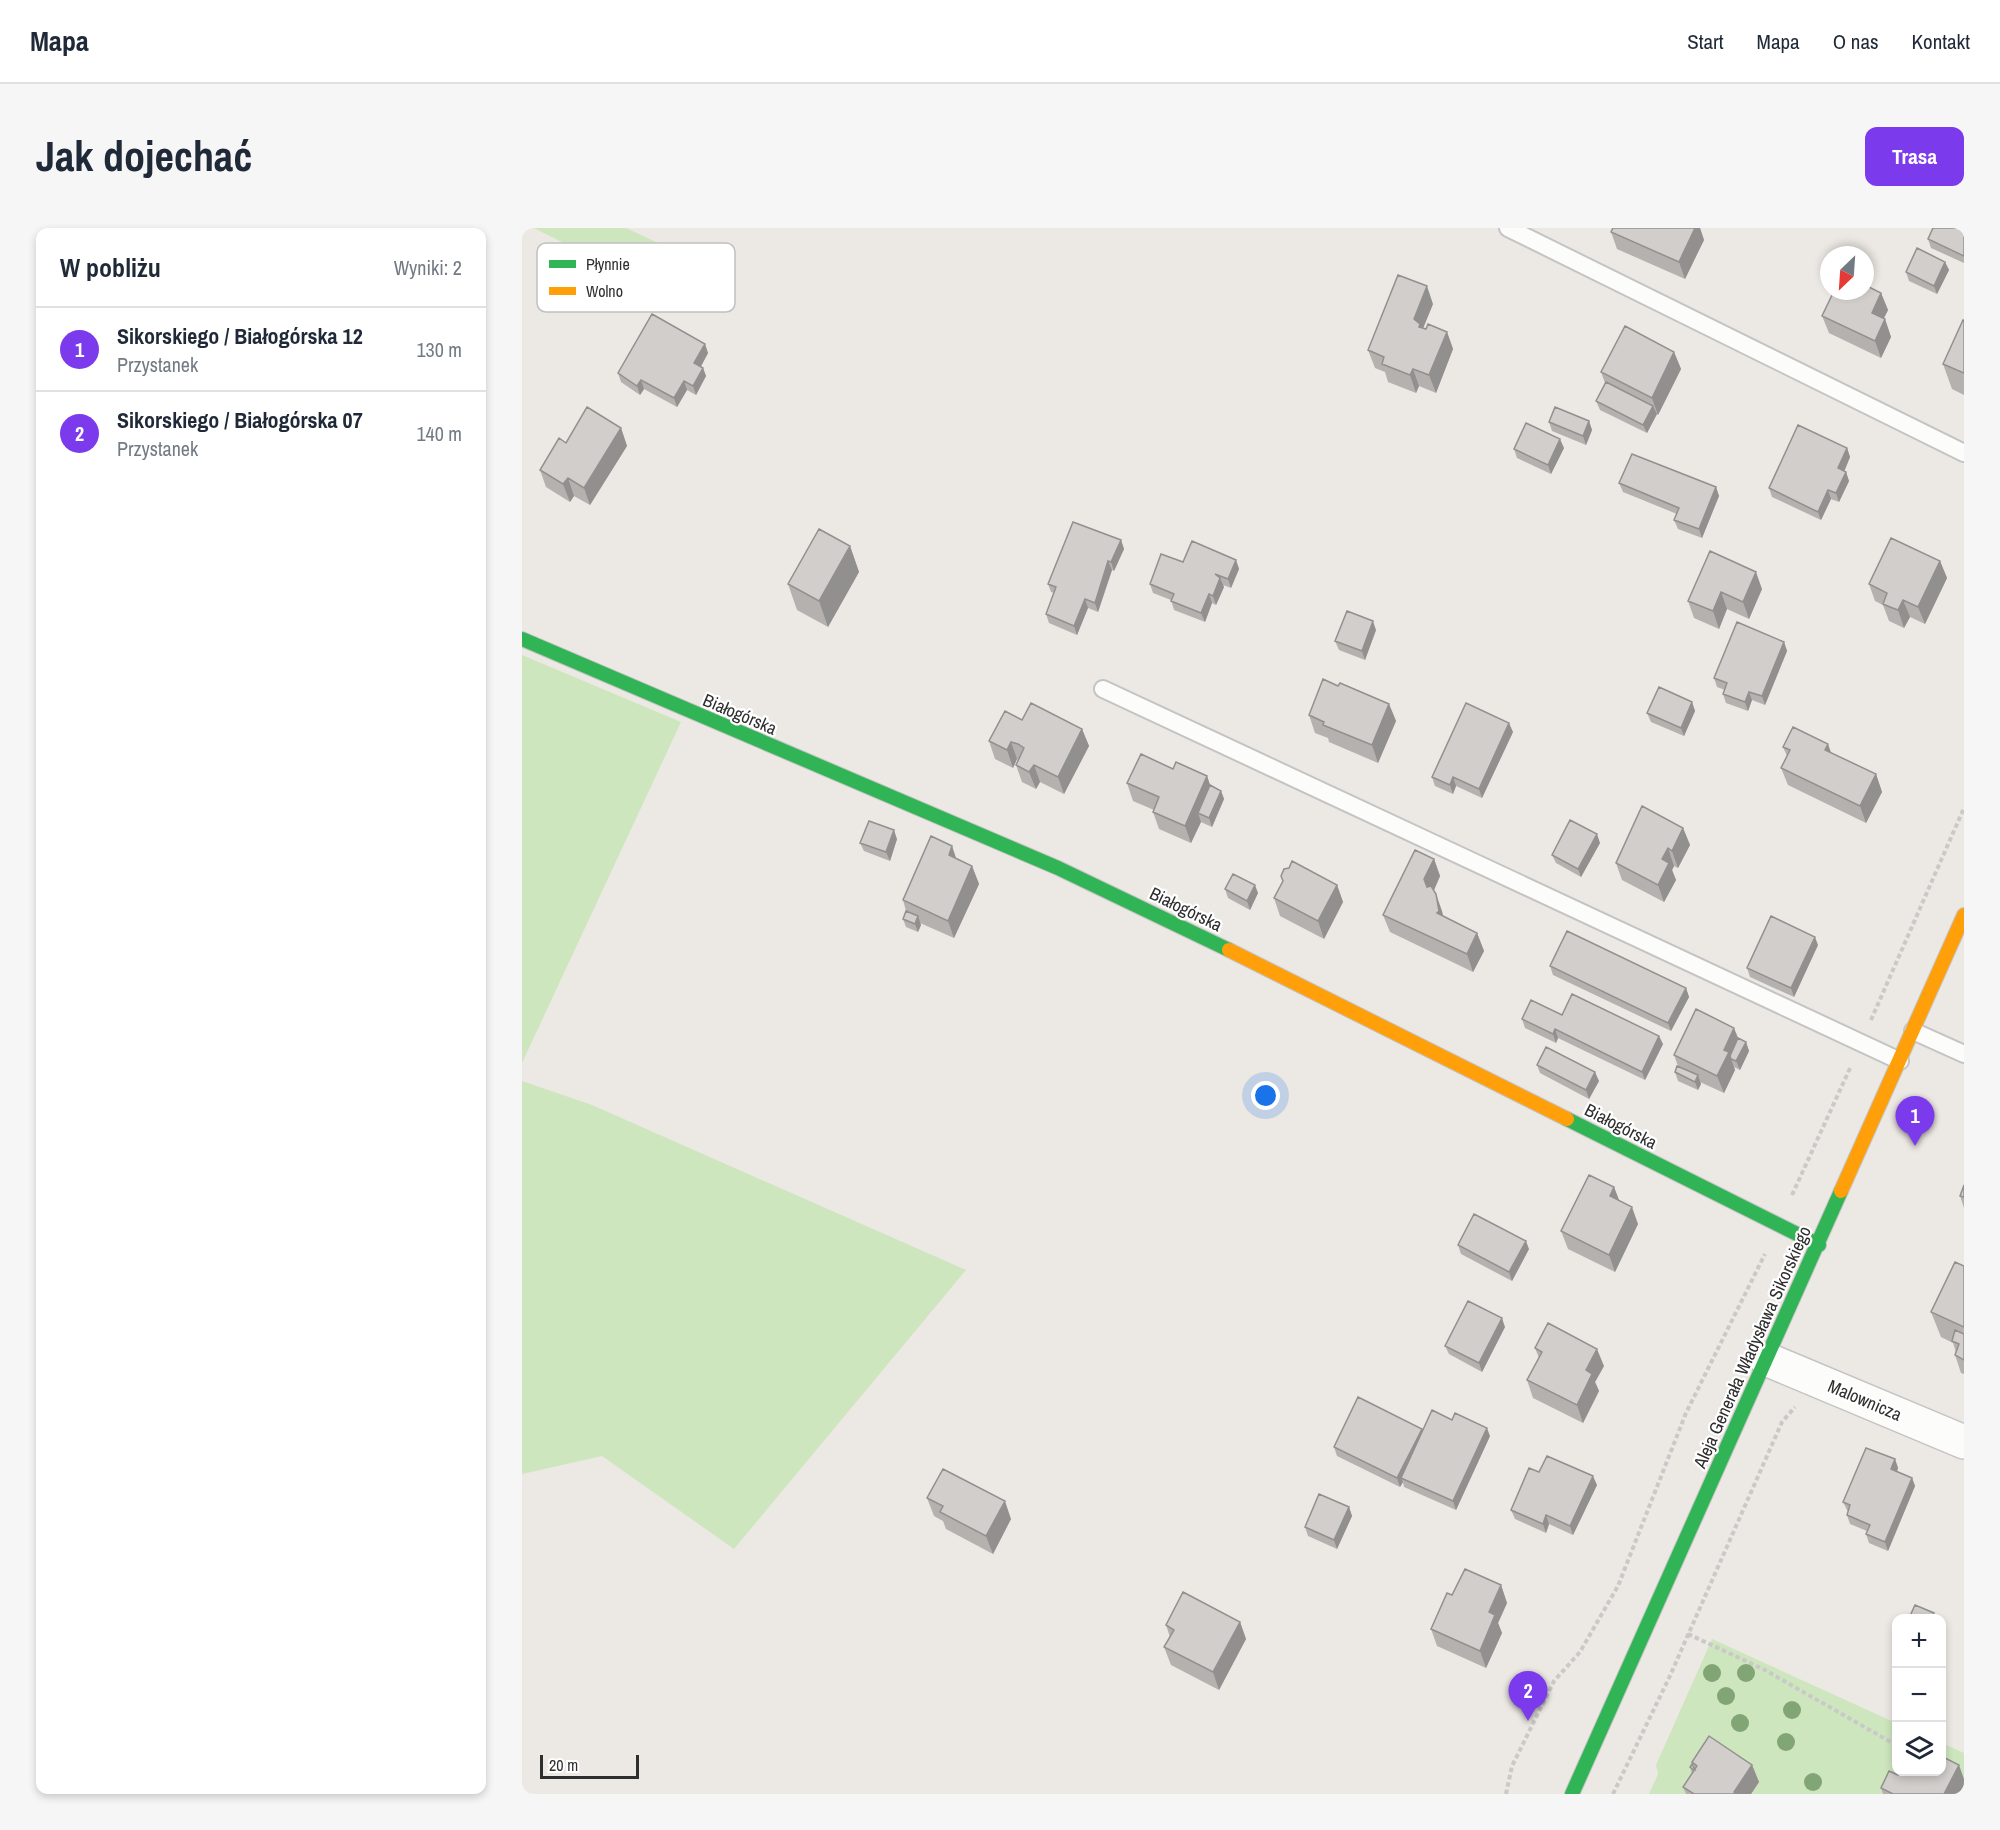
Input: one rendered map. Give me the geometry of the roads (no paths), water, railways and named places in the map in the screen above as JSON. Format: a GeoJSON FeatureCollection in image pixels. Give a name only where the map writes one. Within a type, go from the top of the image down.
{"type":"FeatureCollection","features":[{"type":"Feature","properties":{"kind":"street","name":"Białogórska"},"geometry":{"type":"LineString","coordinates":[[522,639],[580,666],[1058,868],[1209,940],[1819,1245]]}},
{"type":"Feature","properties":{"kind":"street","name":"Aleja Generała Władysława Sikorskiego"},"geometry":{"type":"LineString","coordinates":[[1572,1794],[1819,1245],[1964,915]]}},
{"type":"Feature","properties":{"kind":"street","name":"Malownicza"},"geometry":{"type":"LineString","coordinates":[[1766,1359],[1964,1442]]}},
{"type":"Feature","properties":{"kind":"lane"},"geometry":{"type":"LineString","coordinates":[[1508,228],[1964,453]]}},
{"type":"Feature","properties":{"kind":"lane"},"geometry":{"type":"LineString","coordinates":[[1103,689],[1861,1044],[1900,1060]]}},
{"type":"Feature","properties":{"kind":"lane"},"geometry":{"type":"LineString","coordinates":[[1913,1031],[1964,1054]]}},
{"type":"Feature","properties":{"kind":"place","name":"Sikorskiego / Białogórska 12"},"geometry":{"type":"Point","coordinates":[1915,1146]}},
{"type":"Feature","properties":{"kind":"place","name":"Sikorskiego / Białogórska 07"},"geometry":{"type":"Point","coordinates":[1528,1721]}}]}
